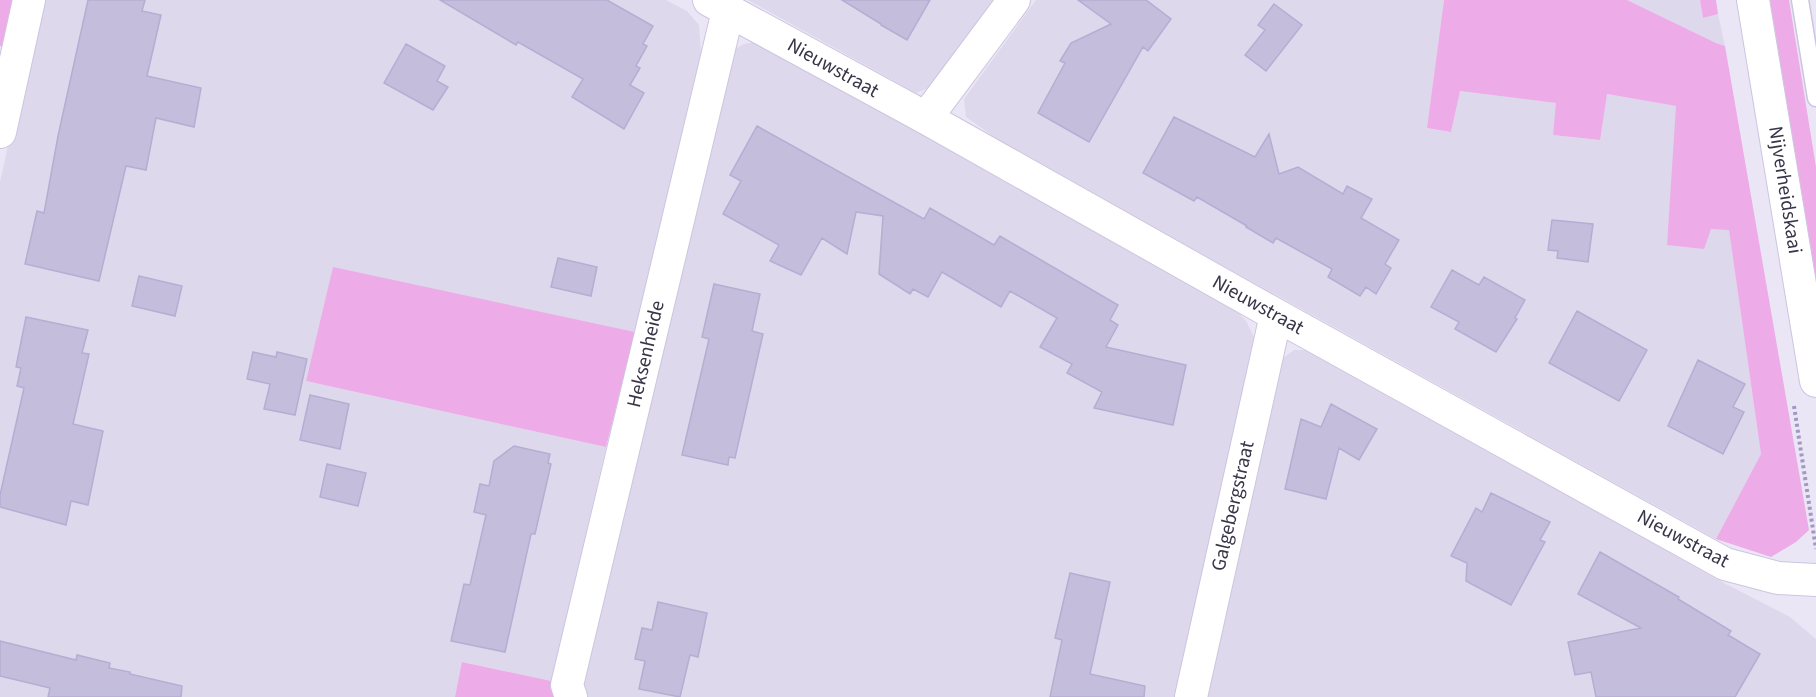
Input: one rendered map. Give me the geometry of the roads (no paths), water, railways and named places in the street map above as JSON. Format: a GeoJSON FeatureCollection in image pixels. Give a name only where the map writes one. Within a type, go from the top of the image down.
{"type":"FeatureCollection","features":[{"type":"Feature","properties":{"kind":"street"},"geometry":{"type":"LineString","coordinates":[[0,132],[29,0]]}},
{"type":"Feature","properties":{"kind":"street"},"geometry":{"type":"LineString","coordinates":[[926,118],[1014,0]]}},
{"type":"Feature","properties":{"kind":"street","name":"Nijverheidskaai"},"geometry":{"type":"LineString","coordinates":[[1753,0],[1816,381]]}},
{"type":"Feature","properties":{"kind":"street","name":"Nieuwstraat"},"geometry":{"type":"LineString","coordinates":[[719,5],[1725,564],[1778,578],[1816,580]]}},
{"type":"Feature","properties":{"kind":"street","name":"Heksenheide"},"geometry":{"type":"LineString","coordinates":[[571,697],[567,685],[719,5]]}},
{"type":"Feature","properties":{"kind":"street","name":"Galgebergstraat"},"geometry":{"type":"LineString","coordinates":[[1191,697],[1276,315]]}},
{"type":"Feature","properties":{"kind":"lane"},"geometry":{"type":"LineString","coordinates":[[1800,0],[1816,98]]}}]}
